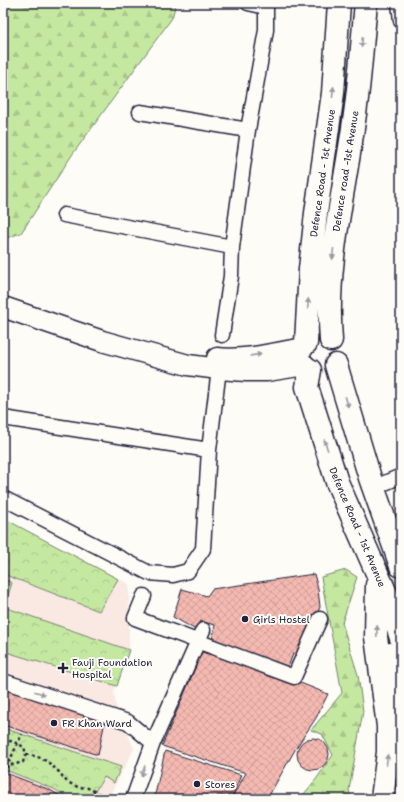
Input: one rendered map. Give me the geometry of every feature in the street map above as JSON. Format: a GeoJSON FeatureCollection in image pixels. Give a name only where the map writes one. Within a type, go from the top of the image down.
{"type":"FeatureCollection","features":[{"type":"Feature","properties":{"kind":"main road","name":"Defence Road - 1st Avenue"},"geometry":{"type":"LineString","coordinates":[[339,3],[333,93],[316,213],[310,269],[306,357],[307,387],[337,482],[388,598],[396,645]]}},
{"type":"Feature","properties":{"kind":"main road","name":"Defence road -1st Avenue"},"geometry":{"type":"LineString","coordinates":[[366,3],[354,120],[333,251],[329,320],[331,340],[336,345],[338,352],[336,365],[375,491],[401,566]]}},
{"type":"Feature","properties":{"kind":"main road"},"geometry":{"type":"LineString","coordinates":[[3,294],[115,334],[183,353],[210,358],[226,359],[306,357],[321,373],[332,369],[336,365]]}},
{"type":"Feature","properties":{"kind":"main road"},"geometry":{"type":"LineString","coordinates":[[3,307],[102,341],[188,366],[267,371],[306,357],[316,337],[324,337],[331,340]]}},
{"type":"Feature","properties":{"kind":"main road"},"geometry":{"type":"LineString","coordinates":[[375,491],[401,517]]}},
{"type":"Feature","properties":{"kind":"main road"},"geometry":{"type":"LineString","coordinates":[[376,568],[378,594],[376,637],[388,726],[388,752],[382,799]]}},
{"type":"Feature","properties":{"kind":"main road"},"geometry":{"type":"LineString","coordinates":[[396,645],[401,703]]}},
{"type":"Feature","properties":{"kind":"street"},"geometry":{"type":"LineString","coordinates":[[222,335],[232,276],[232,247],[248,130],[266,30],[266,5],[248,3]]}},
{"type":"Feature","properties":{"kind":"street"},"geometry":{"type":"LineString","coordinates":[[400,3],[401,21]]}},
{"type":"Feature","properties":{"kind":"street"},"geometry":{"type":"LineString","coordinates":[[140,112],[248,130]]}},
{"type":"Feature","properties":{"kind":"street"},"geometry":{"type":"LineString","coordinates":[[64,215],[232,247]]}},
{"type":"Feature","properties":{"kind":"street"},"geometry":{"type":"LineString","coordinates":[[3,498],[149,573],[174,575],[188,570],[203,548],[209,450],[219,369]]}},
{"type":"Feature","properties":{"kind":"street"},"geometry":{"type":"LineString","coordinates":[[3,418],[209,450]]}},
{"type":"Feature","properties":{"kind":"street"},"geometry":{"type":"LineString","coordinates":[[375,491],[401,476]]}},
{"type":"Feature","properties":{"kind":"street"},"geometry":{"type":"LineString","coordinates":[[144,596],[135,618],[200,636],[294,677],[320,619]]}},
{"type":"Feature","properties":{"kind":"street"},"geometry":{"type":"LineString","coordinates":[[133,799],[153,743],[200,636]]}},
{"type":"Feature","properties":{"kind":"street"},"geometry":{"type":"LineString","coordinates":[[3,681],[128,722],[153,743]]}},
{"type":"Feature","properties":{"kind":"path"},"geometry":{"type":"LineString","coordinates":[[4,773],[22,734]]}},
{"type":"Feature","properties":{"kind":"path"},"geometry":{"type":"LineString","coordinates":[[3,742],[12,741],[18,744],[24,748],[26,754],[23,762],[13,765],[3,761]]}},
{"type":"Feature","properties":{"kind":"path"},"geometry":{"type":"LineString","coordinates":[[26,754],[41,758],[49,763],[67,782],[78,787],[88,788],[109,799]]}},
{"type":"Feature","properties":{"kind":"shaded area","name":"Fauji Foundation Hospital"},"geometry":{"type":"Polygon","coordinates":[[[3,518],[129,584],[129,650],[114,692],[116,705],[134,749],[108,799],[3,799],[3,518]]]}},
{"type":"Feature","properties":{"kind":"green space"},"geometry":{"type":"Polygon","coordinates":[[[3,3],[176,3],[172,18],[72,155],[21,233],[3,239],[3,3]]]}},
{"type":"Feature","properties":{"kind":"green space"},"geometry":{"type":"Polygon","coordinates":[[[3,518],[118,579],[99,611],[3,574],[3,518]]]}},
{"type":"Feature","properties":{"kind":"green space"},"geometry":{"type":"Polygon","coordinates":[[[346,570],[357,577],[342,623],[358,675],[363,711],[349,790],[351,799],[300,799],[333,755],[322,734],[311,730],[342,693],[321,577],[346,570]]]}},
{"type":"Feature","properties":{"kind":"green space"},"geometry":{"type":"Polygon","coordinates":[[[6,580],[12,583],[4,607],[129,650],[117,686],[3,651],[3,588],[6,580]]]}},
{"type":"Feature","properties":{"kind":"green space"},"geometry":{"type":"Polygon","coordinates":[[[3,728],[121,767],[114,783],[104,777],[94,793],[100,799],[70,799],[54,789],[3,769],[3,728]]]}},
{"type":"Feature","properties":{"kind":"building","name":"Girls Hostel"},"geometry":{"type":"Polygon","coordinates":[[[314,574],[318,589],[320,607],[300,654],[293,654],[288,667],[212,641],[215,625],[200,621],[196,630],[173,617],[182,589],[207,596],[212,589],[314,574]]]}},
{"type":"Feature","properties":{"kind":"building"},"geometry":{"type":"Polygon","coordinates":[[[202,652],[298,682],[328,694],[316,718],[296,748],[267,799],[236,799],[232,797],[246,773],[162,746],[202,652]]]}},
{"type":"Feature","properties":{"kind":"building","name":"FR Khan Ward"},"geometry":{"type":"Polygon","coordinates":[[[3,688],[105,721],[98,755],[3,725],[3,688]]]}},
{"type":"Feature","properties":{"kind":"building"},"geometry":{"type":"Polygon","coordinates":[[[310,738],[316,738],[326,745],[329,754],[328,760],[322,767],[316,770],[310,770],[300,763],[297,757],[297,751],[304,741],[310,738]]]}},
{"type":"Feature","properties":{"kind":"building","name":"Stores"},"geometry":{"type":"Polygon","coordinates":[[[165,751],[241,775],[232,797],[218,795],[215,799],[154,799],[165,751]]]}},
{"type":"Feature","properties":{"kind":"building"},"geometry":{"type":"Polygon","coordinates":[[[3,772],[50,790],[65,799],[3,799],[3,772]]]}},
{"type":"Feature","properties":{"kind":"tunnel"},"geometry":{"type":"LineString","coordinates":[[390,653],[388,626],[390,608],[392,600],[401,583]]}},
{"type":"Feature","properties":{"kind":"place","name":"Girls Hostel"},"geometry":{"type":"Point","coordinates":[245,619]}},
{"type":"Feature","properties":{"kind":"place","name":"Fauji Foundation Hospital"},"geometry":{"type":"Point","coordinates":[63,668]}},
{"type":"Feature","properties":{"kind":"place","name":"FR Khan Ward"},"geometry":{"type":"Point","coordinates":[54,723]}},
{"type":"Feature","properties":{"kind":"place","name":"Stores"},"geometry":{"type":"Point","coordinates":[197,784]}}]}
